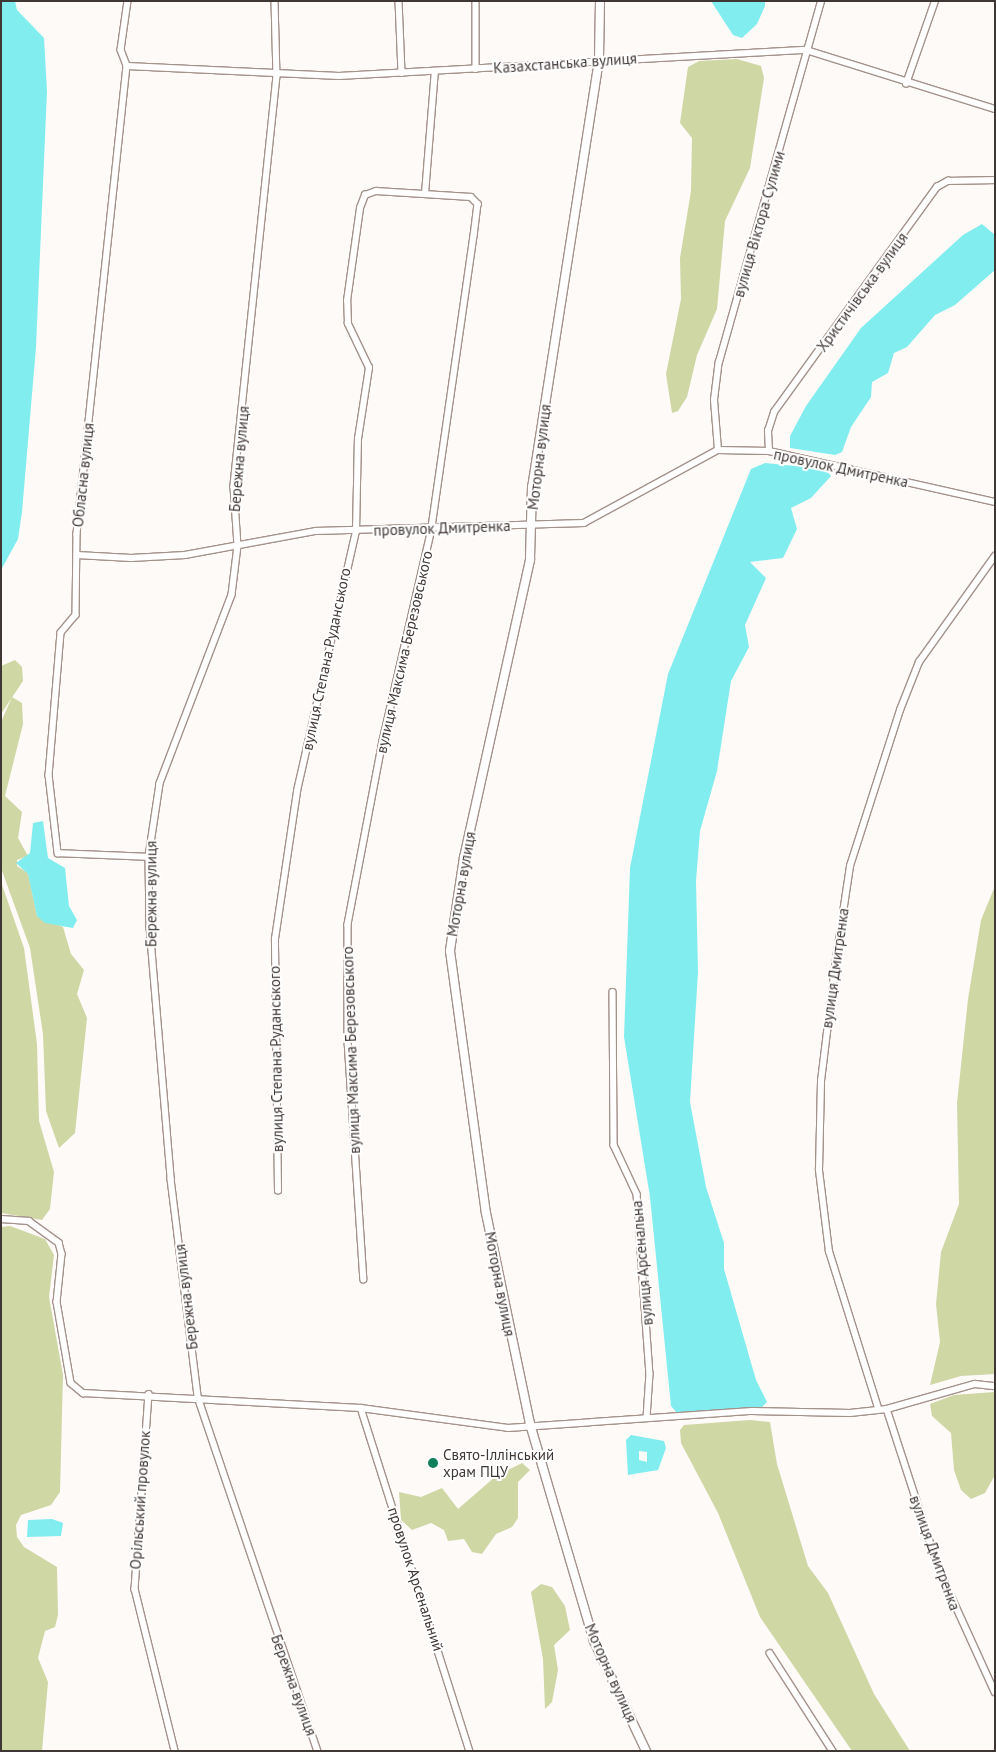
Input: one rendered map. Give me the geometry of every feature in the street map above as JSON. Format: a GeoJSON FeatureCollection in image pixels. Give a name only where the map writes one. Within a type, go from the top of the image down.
{"type":"FeatureCollection","features":[{"type":"Feature","properties":{"kind":"street","name":"Обласна вулиця"},"geometry":{"type":"LineString","coordinates":[[128,1],[122,50],[127,66],[77,555],[76,616],[61,633],[49,775],[55,844],[58,853],[68,857],[149,857]]}},
{"type":"Feature","properties":{"kind":"street","name":"Бережна вулиця"},"geometry":{"type":"LineString","coordinates":[[274,1],[276,76],[234,487],[238,546],[232,596],[160,784],[149,857],[152,986],[198,1398],[318,1751]]}},
{"type":"Feature","properties":{"kind":"street"},"geometry":{"type":"LineString","coordinates":[[398,1],[402,73]]}},
{"type":"Feature","properties":{"kind":"street"},"geometry":{"type":"LineString","coordinates":[[476,1],[476,69]]}},
{"type":"Feature","properties":{"kind":"street","name":"Моторна вулиця"},"geometry":{"type":"LineString","coordinates":[[600,1],[599,60],[532,487],[531,526],[525,588],[464,857],[450,951],[486,1213],[530,1424],[594,1641],[646,1751]]}},
{"type":"Feature","properties":{"kind":"street","name":"вулиця Віктора Сулими"},"geometry":{"type":"LineString","coordinates":[[718,450],[714,400],[719,362],[821,1]]}},
{"type":"Feature","properties":{"kind":"street"},"geometry":{"type":"LineString","coordinates":[[906,84],[935,1]]}},
{"type":"Feature","properties":{"kind":"street","name":"Казахстанська вулиця"},"geometry":{"type":"LineString","coordinates":[[127,66],[276,76],[402,73],[599,60],[806,50],[906,84],[995,109]]}},
{"type":"Feature","properties":{"kind":"street"},"geometry":{"type":"LineString","coordinates":[[425,194],[435,71]]}},
{"type":"Feature","properties":{"kind":"street","name":"Христичівська вулиця"},"geometry":{"type":"LineString","coordinates":[[769,451],[768,431],[774,412],[937,187],[948,180],[995,180]]}},
{"type":"Feature","properties":{"kind":"street","name":"вулиця Степана Руданського"},"geometry":{"type":"LineString","coordinates":[[278,1191],[274,1013],[278,898],[297,791],[356,532],[358,439],[370,368],[348,324],[347,302],[360,208],[365,195],[376,190],[425,194]]}},
{"type":"Feature","properties":{"kind":"street","name":"вулиця Максима Березовського"},"geometry":{"type":"LineString","coordinates":[[364,1279],[348,1041],[348,925],[383,741],[432,529],[478,204],[471,197],[425,194]]}},
{"type":"Feature","properties":{"kind":"street","name":"провулок Дмитренка"},"geometry":{"type":"LineString","coordinates":[[77,555],[131,558],[238,546],[303,532],[432,529],[493,523],[531,526],[584,522],[718,450],[769,451],[995,502]]}},
{"type":"Feature","properties":{"kind":"street","name":"вулиця Дмитренка"},"geometry":{"type":"LineString","coordinates":[[878,1408],[829,1252],[819,1170],[821,1081],[836,959],[850,866],[900,710],[919,662],[995,556]]}},
{"type":"Feature","properties":{"kind":"street","name":"вулиця Арсенальна"},"geometry":{"type":"LineString","coordinates":[[613,992],[614,1145],[636,1194],[650,1374],[647,1418]]}},
{"type":"Feature","properties":{"kind":"street"},"geometry":{"type":"LineString","coordinates":[[1,1219],[29,1221],[59,1243],[62,1254],[57,1302],[71,1383],[83,1392],[149,1394],[360,1408],[508,1428],[530,1424],[752,1411],[850,1413],[878,1408],[888,1409],[975,1384],[995,1386]]}},
{"type":"Feature","properties":{"kind":"street","name":"Орільський провулок"},"geometry":{"type":"LineString","coordinates":[[149,1394],[135,1589],[175,1751]]}},
{"type":"Feature","properties":{"kind":"street","name":"провулок Арсенальний"},"geometry":{"type":"LineString","coordinates":[[360,1408],[470,1751]]}},
{"type":"Feature","properties":{"kind":"street","name":"вулиця Дмитренка"},"geometry":{"type":"LineString","coordinates":[[888,1409],[939,1569],[995,1692]]}},
{"type":"Feature","properties":{"kind":"street"},"geometry":{"type":"LineString","coordinates":[[770,1653],[833,1751]]}},
{"type":"Feature","properties":{"kind":"green space"},"geometry":{"type":"Polygon","coordinates":[[[737,59],[761,66],[764,78],[750,168],[725,221],[717,309],[697,355],[687,397],[678,411],[672,413],[666,374],[681,299],[680,258],[691,191],[692,138],[680,123],[688,67],[699,61],[737,59]]]}},
{"type":"Feature","properties":{"kind":"green space"},"geometry":{"type":"Polygon","coordinates":[[[15,660],[22,667],[23,681],[1,714],[1,666],[15,660]]]}},
{"type":"Feature","properties":{"kind":"green space"},"geometry":{"type":"Polygon","coordinates":[[[12,697],[22,703],[23,724],[5,796],[22,812],[18,838],[28,856],[17,860],[17,866],[28,873],[37,916],[63,927],[71,954],[84,970],[77,994],[87,1018],[75,1133],[59,1148],[46,1111],[43,1034],[30,948],[1,868],[1,722],[12,697]]]}},
{"type":"Feature","properties":{"kind":"green space"},"geometry":{"type":"Polygon","coordinates":[[[1,882],[24,948],[37,1044],[39,1121],[54,1172],[50,1209],[42,1220],[1,1213],[1,882]]]}},
{"type":"Feature","properties":{"kind":"green space"},"geometry":{"type":"Polygon","coordinates":[[[995,886],[995,1374],[961,1376],[930,1385],[940,1342],[936,1304],[941,1252],[959,1204],[957,1103],[968,999],[981,920],[995,886]]]}},
{"type":"Feature","properties":{"kind":"green space"},"geometry":{"type":"Polygon","coordinates":[[[10,1226],[45,1239],[54,1255],[49,1297],[63,1375],[60,1492],[51,1505],[21,1515],[16,1525],[17,1537],[24,1547],[57,1567],[58,1615],[55,1627],[45,1631],[38,1658],[48,1682],[42,1751],[1,1751],[1,1227],[10,1226]]]}},
{"type":"Feature","properties":{"kind":"green space"},"geometry":{"type":"Polygon","coordinates":[[[995,1392],[995,1475],[985,1493],[971,1499],[961,1490],[954,1470],[951,1433],[932,1416],[930,1404],[954,1395],[995,1392]]]}},
{"type":"Feature","properties":{"kind":"green space"},"geometry":{"type":"Polygon","coordinates":[[[750,1420],[770,1422],[777,1464],[808,1566],[828,1593],[874,1694],[910,1751],[852,1751],[760,1617],[718,1513],[681,1443],[680,1430],[684,1425],[750,1420]]]}},
{"type":"Feature","properties":{"kind":"green space"},"geometry":{"type":"Polygon","coordinates":[[[522,1463],[530,1470],[518,1482],[518,1518],[512,1527],[496,1534],[482,1554],[472,1552],[464,1539],[448,1541],[444,1530],[431,1523],[412,1530],[401,1520],[399,1492],[421,1497],[442,1488],[458,1509],[496,1476],[522,1463]]]}},
{"type":"Feature","properties":{"kind":"green space"},"geometry":{"type":"Polygon","coordinates":[[[541,1584],[552,1587],[565,1606],[570,1630],[554,1645],[558,1670],[552,1702],[545,1709],[543,1659],[531,1592],[541,1584]]]}},
{"type":"Feature","properties":{"kind":"water"},"geometry":{"type":"Polygon","coordinates":[[[1,1],[15,1],[17,10],[44,38],[47,91],[36,347],[22,512],[18,539],[1,570],[1,1]]]}},
{"type":"Feature","properties":{"kind":"water"},"geometry":{"type":"Polygon","coordinates":[[[711,1],[765,1],[765,6],[757,24],[742,38],[733,35],[711,1]]]}},
{"type":"Feature","properties":{"kind":"water"},"geometry":{"type":"Polygon","coordinates":[[[982,224],[995,235],[995,270],[955,305],[935,315],[907,347],[894,353],[888,373],[872,382],[871,397],[851,427],[842,452],[835,455],[790,448],[790,436],[806,406],[861,328],[963,235],[982,224]]]}},
{"type":"Feature","properties":{"kind":"water"},"geometry":{"type":"Polygon","coordinates":[[[765,463],[825,469],[831,476],[811,498],[791,508],[797,529],[783,558],[750,562],[766,578],[745,625],[749,647],[731,681],[717,771],[700,831],[696,881],[698,972],[690,1102],[706,1187],[724,1243],[724,1269],[756,1380],[767,1402],[761,1408],[677,1413],[671,1406],[650,1197],[624,1037],[630,868],[668,674],[751,469],[765,463]]]}},
{"type":"Feature","properties":{"kind":"water"},"geometry":{"type":"Polygon","coordinates":[[[43,821],[48,858],[65,868],[69,906],[77,920],[73,928],[45,923],[37,916],[28,874],[16,863],[30,853],[33,823],[43,821]]]}},
{"type":"Feature","properties":{"kind":"water"},"geometry":{"type":"Polygon","coordinates":[[[631,1435],[664,1441],[666,1448],[658,1470],[628,1475],[626,1440],[631,1435]],[[639,1451],[639,1460],[647,1462],[647,1452],[639,1451]]]}},
{"type":"Feature","properties":{"kind":"water"},"geometry":{"type":"Polygon","coordinates":[[[52,1519],[63,1523],[61,1536],[27,1537],[28,1520],[52,1519]]]}},
{"type":"Feature","properties":{"kind":"place","name":"Свято-Іллінський храм ПЦУ"},"geometry":{"type":"Point","coordinates":[433,1463]}}]}
